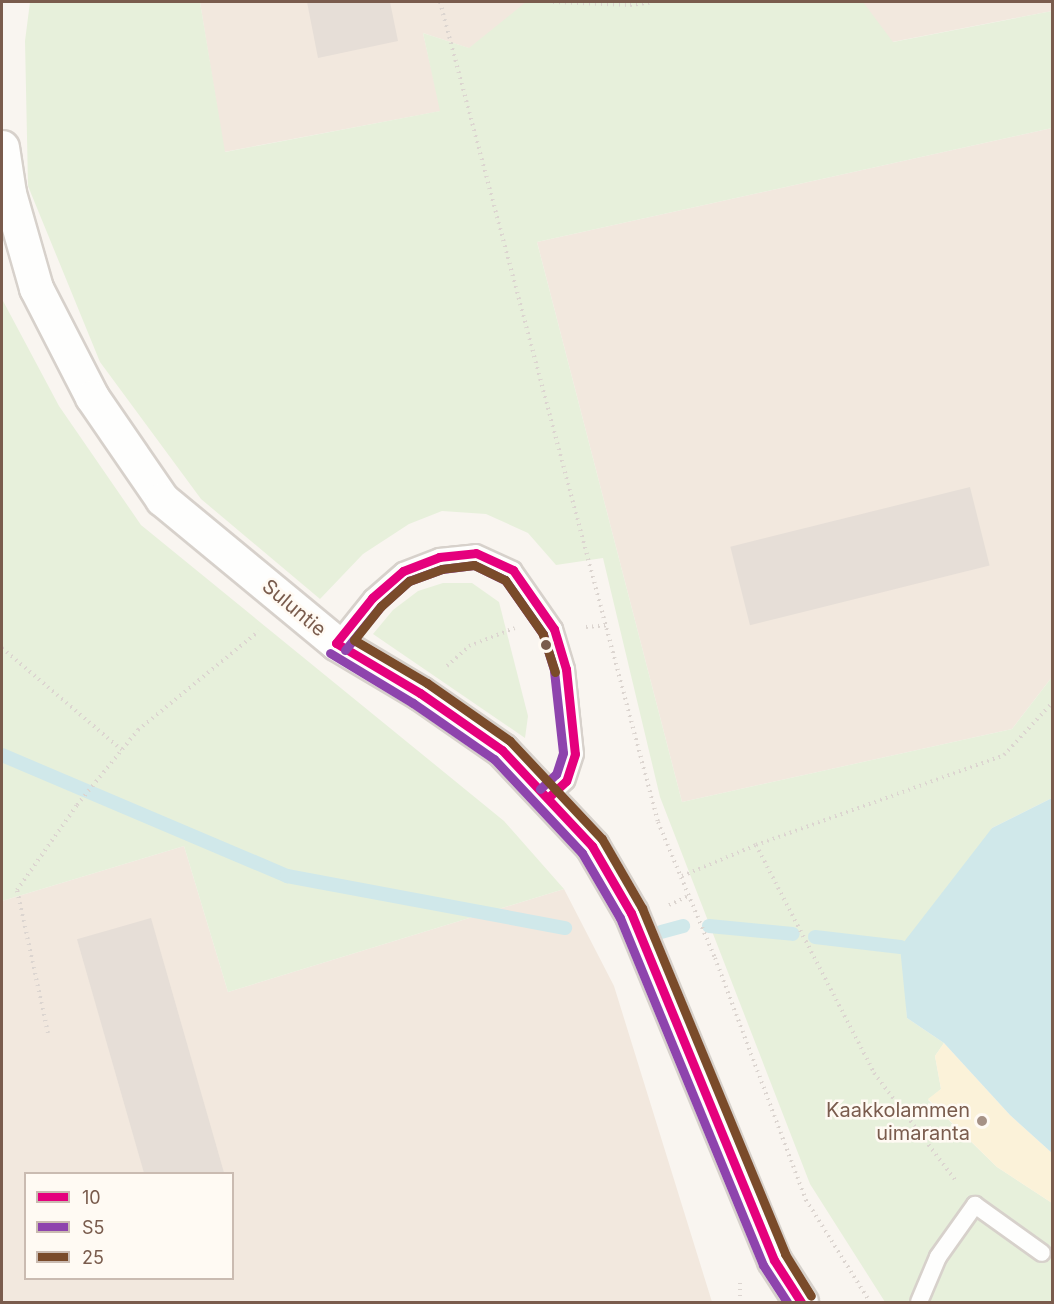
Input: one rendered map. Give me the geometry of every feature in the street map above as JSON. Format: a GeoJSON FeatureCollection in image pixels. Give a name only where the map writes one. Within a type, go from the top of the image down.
{"type":"FeatureCollection","features":[{"type":"Feature","properties":{"kind":"street","name":"Suluntie"},"geometry":{"type":"LineString","coordinates":[[2,147],[9,193],[36,288],[93,397],[162,499],[336,643],[420,693],[502,750],[592,846],[631,913],[774,1260],[801,1302]]}},
{"type":"Feature","properties":{"kind":"lane"},"geometry":{"type":"LineString","coordinates":[[336,643],[372,598],[403,571],[439,557],[476,554],[513,570],[554,629],[566,669],[575,754],[566,781],[548,798]]}},
{"type":"Feature","properties":{"kind":"lane"},"geometry":{"type":"LineString","coordinates":[[919,1302],[938,1257],[975,1205],[1042,1253]]}},
{"type":"Feature","properties":{"kind":"path"},"geometry":{"type":"LineString","coordinates":[[440,2],[658,822],[682,876],[806,1200],[870,1302]]}},
{"type":"Feature","properties":{"kind":"path"},"geometry":{"type":"LineString","coordinates":[[553,2],[630,5],[654,2]]}},
{"type":"Feature","properties":{"kind":"path"},"geometry":{"type":"LineString","coordinates":[[48,1033],[17,890],[77,805],[138,730],[264,627]]}},
{"type":"Feature","properties":{"kind":"path"},"geometry":{"type":"LineString","coordinates":[[2,648],[122,750]]}},
{"type":"Feature","properties":{"kind":"path"},"geometry":{"type":"LineString","coordinates":[[682,876],[756,845],[1004,755],[1053,703]]}},
{"type":"Feature","properties":{"kind":"path"},"geometry":{"type":"LineString","coordinates":[[756,845],[874,1072],[975,1205]]}},
{"type":"Feature","properties":{"kind":"path"},"geometry":{"type":"LineString","coordinates":[[740,1302],[741,1270]]}},
{"type":"Feature","properties":{"kind":"shaded area"},"geometry":{"type":"Polygon","coordinates":[[[200,2],[1052,2],[1052,11],[892,42],[717,130],[423,33],[441,111],[224,152],[200,2]]]}},
{"type":"Feature","properties":{"kind":"shaded area"},"geometry":{"type":"Polygon","coordinates":[[[1052,128],[1052,677],[1012,729],[682,802],[537,242],[1052,128]]]}},
{"type":"Feature","properties":{"kind":"shaded area"},"geometry":{"type":"Polygon","coordinates":[[[184,846],[228,992],[564,889],[614,986],[712,1302],[2,1302],[2,901],[184,846]]]}},
{"type":"Feature","properties":{"kind":"green space"},"geometry":{"type":"Polygon","coordinates":[[[30,2],[200,2],[225,152],[440,111],[423,33],[469,48],[526,2],[863,2],[893,42],[1052,11],[1052,128],[537,242],[682,802],[1012,729],[1052,677],[1052,798],[992,828],[906,1001],[907,1018],[944,1043],[935,1056],[941,1089],[928,1100],[997,1167],[1052,1203],[1052,1302],[885,1302],[810,1184],[660,797],[603,558],[556,565],[528,533],[486,514],[442,511],[409,524],[363,554],[320,599],[201,499],[100,362],[28,186],[25,41],[30,2]]]}},
{"type":"Feature","properties":{"kind":"green space"},"geometry":{"type":"Polygon","coordinates":[[[2,299],[59,406],[141,525],[504,821],[564,889],[228,992],[184,846],[2,901],[2,299]]]}},
{"type":"Feature","properties":{"kind":"green space"},"geometry":{"type":"Polygon","coordinates":[[[443,583],[472,583],[499,602],[528,716],[525,738],[373,634],[393,610],[418,591],[443,583]]]}},
{"type":"Feature","properties":{"kind":"sand","name":"Kaakkolammen uimaranta"},"geometry":{"type":"Polygon","coordinates":[[[944,1043],[1010,1115],[1052,1153],[1052,1203],[997,1167],[928,1099],[941,1089],[935,1056],[944,1043]]]}},
{"type":"Feature","properties":{"kind":"water"},"geometry":{"type":"Polygon","coordinates":[[[1052,798],[1052,1153],[1010,1115],[944,1043],[907,1018],[900,947],[992,828],[1052,798]]]}},
{"type":"Feature","properties":{"kind":"building"},"geometry":{"type":"Polygon","coordinates":[[[307,2],[390,2],[398,41],[318,58],[307,2]]]}},
{"type":"Feature","properties":{"kind":"building"},"geometry":{"type":"Polygon","coordinates":[[[970,487],[990,566],[750,625],[730,547],[970,487]]]}},
{"type":"Feature","properties":{"kind":"building"},"geometry":{"type":"Polygon","coordinates":[[[151,918],[224,1172],[144,1172],[77,939],[151,918]]]}},
{"type":"Feature","properties":{"kind":"waterway"},"geometry":{"type":"LineString","coordinates":[[2,755],[287,876],[565,928]]}},
{"type":"Feature","properties":{"kind":"waterway"},"geometry":{"type":"LineString","coordinates":[[661,932],[683,926]]}},
{"type":"Feature","properties":{"kind":"waterway"},"geometry":{"type":"LineString","coordinates":[[709,926],[793,934]]}},
{"type":"Feature","properties":{"kind":"waterway"},"geometry":{"type":"LineString","coordinates":[[815,937],[900,947]]}},
{"type":"Feature","properties":{"kind":"transit line","name":"10"},"geometry":{"type":"LineString","coordinates":[[336,643],[372,598],[403,571],[439,557],[476,553],[513,570],[554,629],[566,669],[575,754],[566,781],[548,798]]}},
{"type":"Feature","properties":{"kind":"transit line","name":"S5"},"geometry":{"type":"LineString","coordinates":[[345,650],[381,606],[409,581],[442,569],[474,565],[505,580],[543,634],[554,671],[563,753],[556,774],[540,789]]}},
{"type":"Feature","properties":{"kind":"transit line","name":"25"},"geometry":{"type":"LineString","coordinates":[[555,672],[543,634],[505,580],[474,565],[442,569],[409,581],[381,606],[354,640],[427,683],[510,741],[602,839],[642,908],[785,1254],[811,1296]]}},
{"type":"Feature","properties":{"kind":"transit line","name":"10"},"geometry":{"type":"LineString","coordinates":[[336,643],[420,693],[502,750],[592,846],[631,913],[774,1260],[801,1302]]}},
{"type":"Feature","properties":{"kind":"transit line","name":"S5"},"geometry":{"type":"LineString","coordinates":[[330,653],[413,703],[494,759],[582,853],[620,918],[763,1265],[787,1302]]}},
{"type":"Feature","properties":{"kind":"place","name":"Kaakkolammen uimaranta"},"geometry":{"type":"Point","coordinates":[982,1121]}}]}
